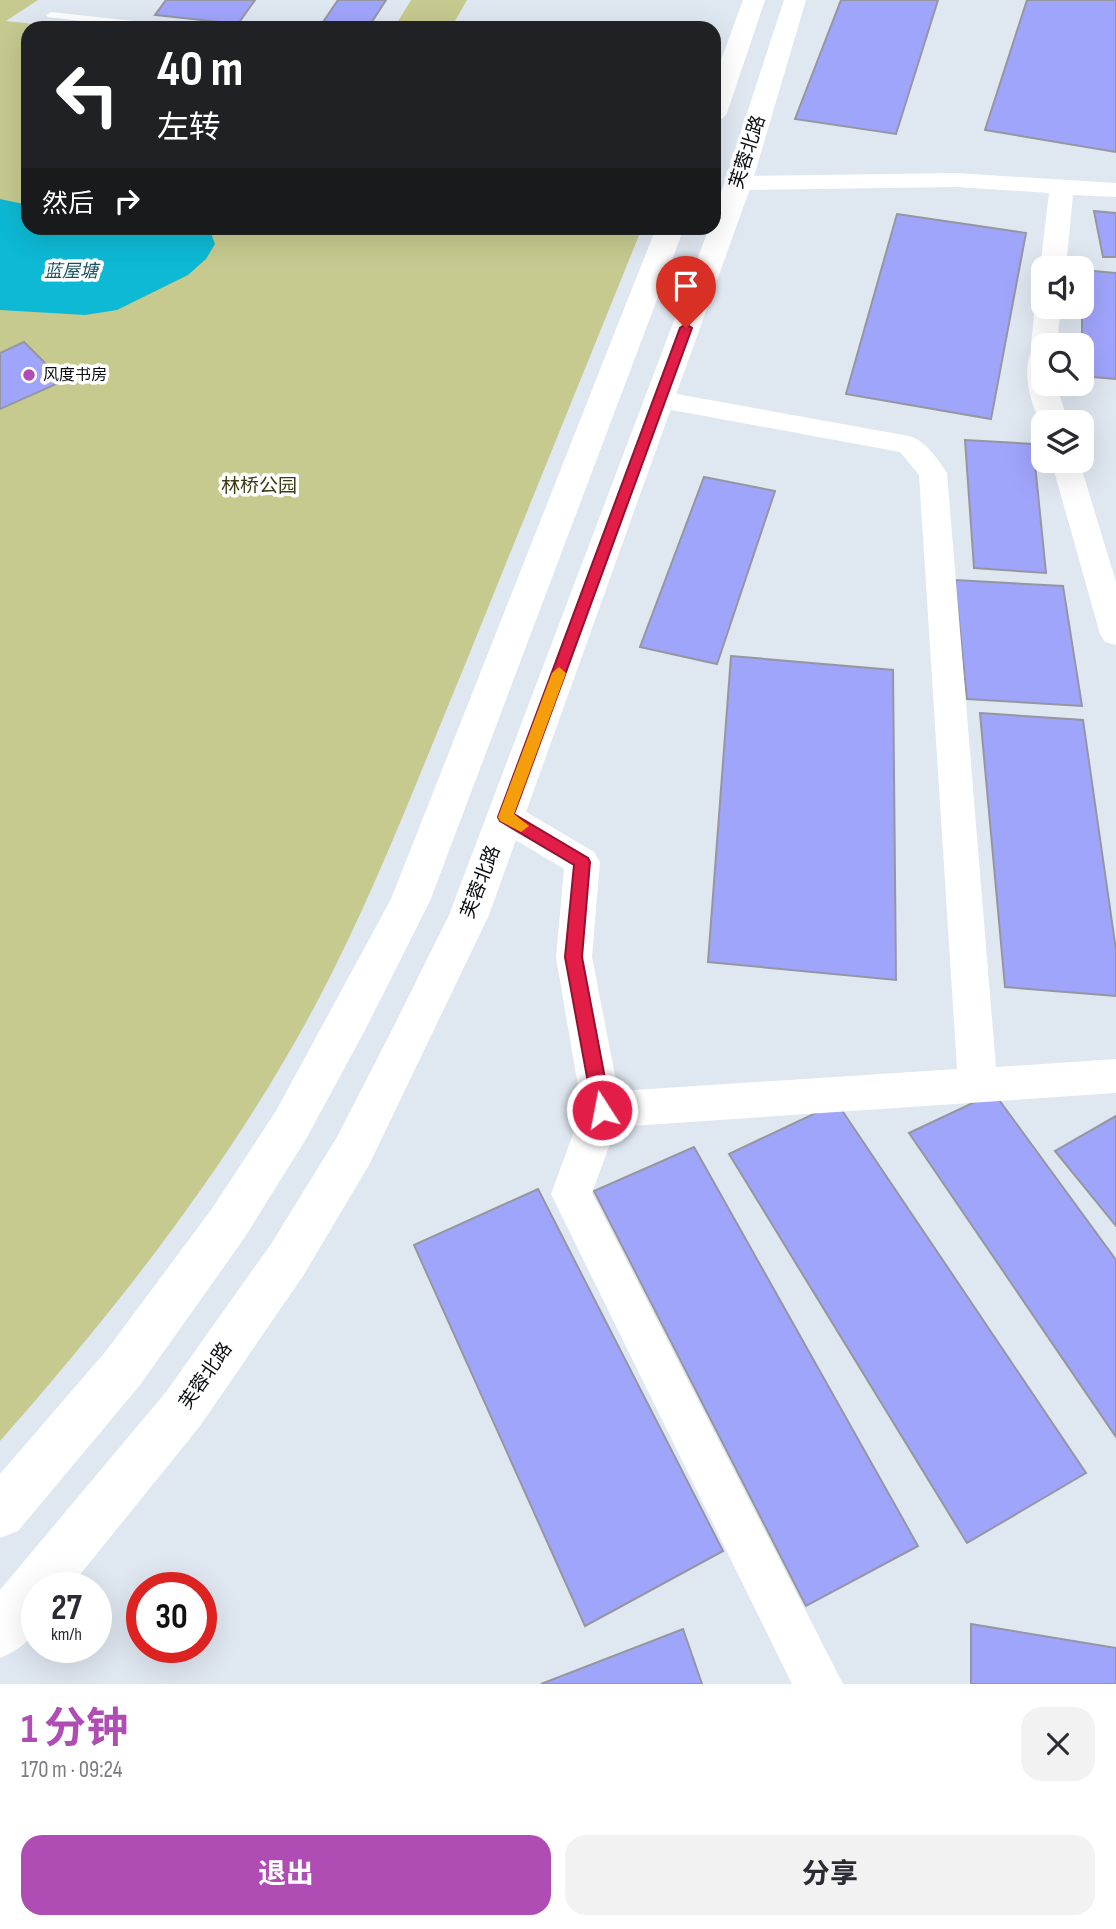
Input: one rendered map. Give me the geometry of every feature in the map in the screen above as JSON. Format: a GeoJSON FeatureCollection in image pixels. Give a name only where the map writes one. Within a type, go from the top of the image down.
{"type":"FeatureCollection","features":[{"type":"Feature","properties":{"kind":"main road"},"geometry":{"type":"LineString","coordinates":[[721,90],[754,0]]}},
{"type":"Feature","properties":{"kind":"main road","name":"芙蓉北路"},"geometry":{"type":"LineString","coordinates":[[721,230],[795,0]]}},
{"type":"Feature","properties":{"kind":"main road"},"geometry":{"type":"LineString","coordinates":[[0,1513],[122,1368],[227,1225],[291,1125],[349,1019],[410,901],[667,235]]}},
{"type":"Feature","properties":{"kind":"main road","name":"芙蓉北路"},"geometry":{"type":"LineString","coordinates":[[0,1631],[183,1409],[287,1260],[353,1151],[469,915],[719,235]]}},
{"type":"Feature","properties":{"kind":"street"},"geometry":{"type":"LineString","coordinates":[[738,183],[956,180],[1116,190]]}},
{"type":"Feature","properties":{"kind":"street"},"geometry":{"type":"LineString","coordinates":[[1054,256],[1062,187]]}},
{"type":"Feature","properties":{"kind":"street"},"geometry":{"type":"LineString","coordinates":[[660,400],[909,445],[933,473],[978,1084]]}},
{"type":"Feature","properties":{"kind":"street"},"geometry":{"type":"LineString","coordinates":[[1069,473],[1116,634]]}},
{"type":"Feature","properties":{"kind":"street"},"geometry":{"type":"LineString","coordinates":[[506,817],[582,862],[573,957],[602,1110],[571,1194],[818,1684]]}},
{"type":"Feature","properties":{"kind":"street"},"geometry":{"type":"LineString","coordinates":[[602,1110],[1116,1076]]}},
{"type":"Feature","properties":{"kind":"lane"},"geometry":{"type":"LineString","coordinates":[[51,15],[107,21]]}},
{"type":"Feature","properties":{"kind":"green space","name":"林桥公园"},"geometry":{"type":"Polygon","coordinates":[[[0,0],[38,0],[6,21],[21,23],[21,235],[639,235],[393,839],[317,1002],[284,1061],[211,1176],[88,1338],[0,1441],[0,0]]]}},
{"type":"Feature","properties":{"kind":"green space"},"geometry":{"type":"Polygon","coordinates":[[[411,0],[467,0],[455,21],[398,21],[411,0]]]}},
{"type":"Feature","properties":{"kind":"water","name":"蓝屋塘"},"geometry":{"type":"Polygon","coordinates":[[[0,199],[21,204],[21,235],[212,235],[215,244],[206,259],[188,275],[117,310],[85,315],[0,310],[0,199]]]}},
{"type":"Feature","properties":{"kind":"building"},"geometry":{"type":"Polygon","coordinates":[[[166,0],[255,0],[240,21],[155,15],[166,0]]]}},
{"type":"Feature","properties":{"kind":"building"},"geometry":{"type":"Polygon","coordinates":[[[338,0],[386,0],[372,21],[324,21],[338,0]]]}},
{"type":"Feature","properties":{"kind":"building"},"geometry":{"type":"Polygon","coordinates":[[[841,0],[938,0],[896,134],[795,119],[841,0]]]}},
{"type":"Feature","properties":{"kind":"building"},"geometry":{"type":"Polygon","coordinates":[[[1027,0],[1116,0],[1116,152],[985,130],[1027,0]]]}},
{"type":"Feature","properties":{"kind":"building"},"geometry":{"type":"Polygon","coordinates":[[[1094,211],[1116,213],[1116,257],[1103,257],[1094,211]]]}},
{"type":"Feature","properties":{"kind":"building"},"geometry":{"type":"Polygon","coordinates":[[[897,214],[1026,233],[991,419],[846,394],[897,214]]]}},
{"type":"Feature","properties":{"kind":"building"},"geometry":{"type":"Polygon","coordinates":[[[1094,271],[1116,273],[1116,379],[1094,377],[1094,333],[1082,333],[1082,319],[1094,319],[1094,271]]]}},
{"type":"Feature","properties":{"kind":"building","name":"风度书房"},"geometry":{"type":"Polygon","coordinates":[[[24,342],[63,381],[0,409],[0,353],[24,342]]]}},
{"type":"Feature","properties":{"kind":"building"},"geometry":{"type":"Polygon","coordinates":[[[965,440],[1031,444],[1031,473],[1036,473],[1046,573],[974,568],[965,440]]]}},
{"type":"Feature","properties":{"kind":"building"},"geometry":{"type":"Polygon","coordinates":[[[704,477],[775,491],[717,664],[640,647],[704,477]]]}},
{"type":"Feature","properties":{"kind":"building"},"geometry":{"type":"Polygon","coordinates":[[[955,580],[1063,586],[1082,706],[967,699],[955,580]]]}},
{"type":"Feature","properties":{"kind":"building"},"geometry":{"type":"Polygon","coordinates":[[[731,656],[893,670],[896,980],[708,962],[731,656]]]}},
{"type":"Feature","properties":{"kind":"building"},"geometry":{"type":"Polygon","coordinates":[[[980,713],[1083,720],[1116,950],[1116,996],[1005,987],[980,713]]]}},
{"type":"Feature","properties":{"kind":"building"},"geometry":{"type":"Polygon","coordinates":[[[994,1093],[1116,1260],[1116,1437],[909,1133],[994,1093]]]}},
{"type":"Feature","properties":{"kind":"building"},"geometry":{"type":"Polygon","coordinates":[[[837,1103],[1086,1473],[967,1543],[729,1154],[837,1103]]]}},
{"type":"Feature","properties":{"kind":"building"},"geometry":{"type":"Polygon","coordinates":[[[1116,1116],[1116,1226],[1055,1151],[1116,1116]]]}},
{"type":"Feature","properties":{"kind":"building"},"geometry":{"type":"Polygon","coordinates":[[[694,1147],[918,1546],[806,1606],[594,1191],[694,1147]]]}},
{"type":"Feature","properties":{"kind":"building"},"geometry":{"type":"Polygon","coordinates":[[[538,1189],[723,1551],[585,1626],[414,1245],[538,1189]]]}},
{"type":"Feature","properties":{"kind":"building"},"geometry":{"type":"Polygon","coordinates":[[[971,1624],[1116,1648],[1116,1684],[971,1684],[971,1624]]]}},
{"type":"Feature","properties":{"kind":"building"},"geometry":{"type":"Polygon","coordinates":[[[683,1629],[702,1684],[541,1684],[683,1629]]]}},
{"type":"Feature","properties":{"kind":"slow traffic"},"geometry":{"type":"LineString","coordinates":[[521,826],[506,817],[559,673]]}},
{"type":"Feature","properties":{"kind":"place","name":"风度书房"},"geometry":{"type":"Point","coordinates":[29,375]}},
{"type":"Feature","properties":{"kind":"route"},"geometry":{"type":"LineString","coordinates":[[602,1110],[573,957],[582,862],[506,817],[686,328]]}}]}
